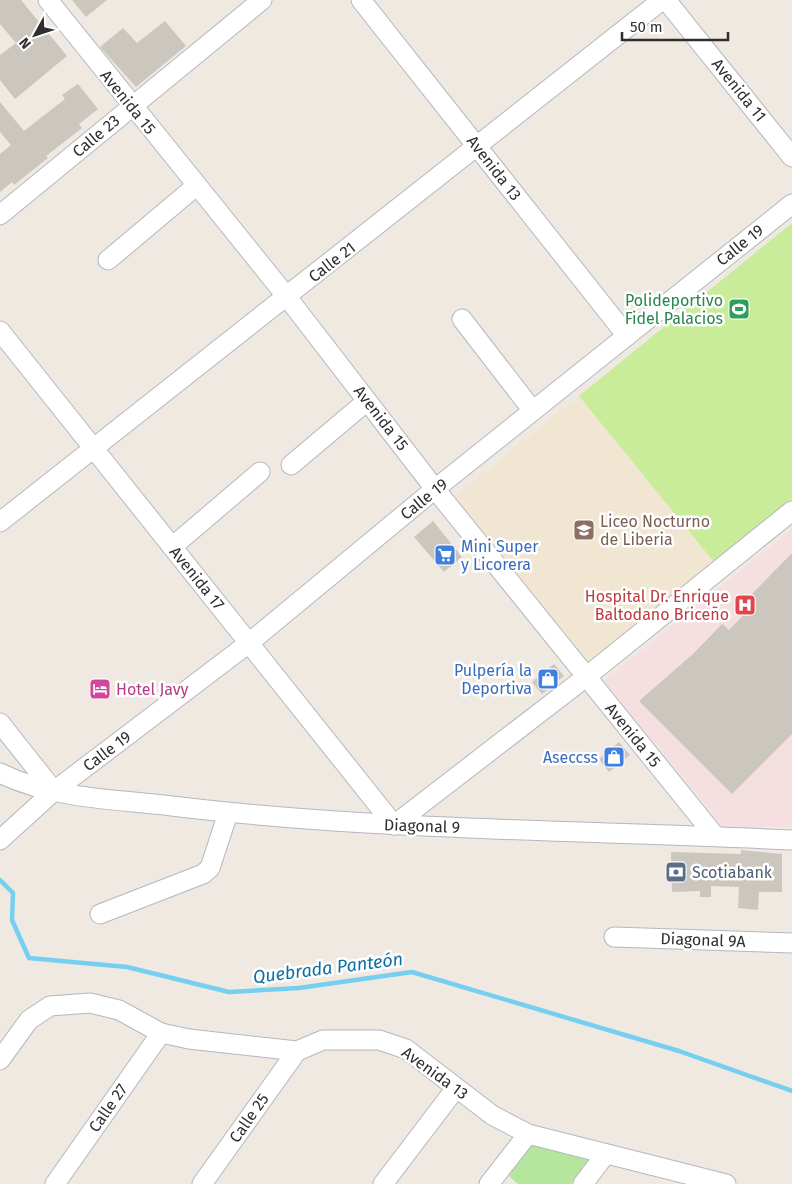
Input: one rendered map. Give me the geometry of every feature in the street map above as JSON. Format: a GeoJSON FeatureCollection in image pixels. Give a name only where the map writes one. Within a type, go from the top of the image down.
{"type":"FeatureCollection","features":[{"type":"Feature","properties":{"kind":"street","name":"Avenida 15"},"geometry":{"type":"LineString","coordinates":[[48,0],[131,106],[287,297],[435,489],[714,836]]}},
{"type":"Feature","properties":{"kind":"street","name":"Calle 23"},"geometry":{"type":"LineString","coordinates":[[0,215],[262,0]]}},
{"type":"Feature","properties":{"kind":"street","name":"Avenida 13"},"geometry":{"type":"LineString","coordinates":[[360,0],[627,336]]}},
{"type":"Feature","properties":{"kind":"street","name":"Calle 21"},"geometry":{"type":"LineString","coordinates":[[0,522],[478,148],[662,0]]}},
{"type":"Feature","properties":{"kind":"street","name":"Avenida 11"},"geometry":{"type":"LineString","coordinates":[[666,0],[792,157]]}},
{"type":"Feature","properties":{"kind":"street"},"geometry":{"type":"LineString","coordinates":[[108,260],[196,186]]}},
{"type":"Feature","properties":{"kind":"street","name":"Calle 19"},"geometry":{"type":"LineString","coordinates":[[0,840],[54,792],[249,643],[435,489],[792,204]]}},
{"type":"Feature","properties":{"kind":"street"},"geometry":{"type":"LineString","coordinates":[[462,319],[532,411]]}},
{"type":"Feature","properties":{"kind":"street","name":"Avenida 17"},"geometry":{"type":"LineString","coordinates":[[0,331],[394,825]]}},
{"type":"Feature","properties":{"kind":"street"},"geometry":{"type":"LineString","coordinates":[[291,465],[367,401]]}},
{"type":"Feature","properties":{"kind":"street"},"geometry":{"type":"LineString","coordinates":[[172,547],[260,472]]}},
{"type":"Feature","properties":{"kind":"street"},"geometry":{"type":"LineString","coordinates":[[394,825],[586,677],[792,511]]}},
{"type":"Feature","properties":{"kind":"street"},"geometry":{"type":"LineString","coordinates":[[0,723],[54,792]]}},
{"type":"Feature","properties":{"kind":"street","name":"Diagonal 9"},"geometry":{"type":"LineString","coordinates":[[0,773],[15,780],[54,792],[228,813],[394,825],[792,840]]}},
{"type":"Feature","properties":{"kind":"street"},"geometry":{"type":"LineString","coordinates":[[100,914],[203,874],[210,868],[228,813]]}},
{"type":"Feature","properties":{"kind":"street","name":"Diagonal 9A"},"geometry":{"type":"LineString","coordinates":[[614,937],[792,943]]}},
{"type":"Feature","properties":{"kind":"street","name":"Avenida 13"},"geometry":{"type":"LineString","coordinates":[[0,1060],[29,1020],[50,1006],[90,1003],[119,1010],[161,1033],[189,1039],[297,1051],[323,1040],[378,1040],[406,1049],[492,1115],[528,1134],[692,1180],[726,1184]]}},
{"type":"Feature","properties":{"kind":"street","name":"Calle 27"},"geometry":{"type":"LineString","coordinates":[[55,1184],[161,1033]]}},
{"type":"Feature","properties":{"kind":"street","name":"Calle 25"},"geometry":{"type":"LineString","coordinates":[[202,1184],[297,1051]]}},
{"type":"Feature","properties":{"kind":"street"},"geometry":{"type":"LineString","coordinates":[[383,1184],[456,1088]]}},
{"type":"Feature","properties":{"kind":"street"},"geometry":{"type":"LineString","coordinates":[[489,1184],[528,1134]]}},
{"type":"Feature","properties":{"kind":"street"},"geometry":{"type":"LineString","coordinates":[[583,1184],[605,1155]]}},
{"type":"Feature","properties":{"kind":"shaded area","name":"Liceo Nocturno de Liberia"},"geometry":{"type":"Polygon","coordinates":[[[579,396],[714,562],[587,664],[455,497],[579,396]]]}},
{"type":"Feature","properties":{"kind":"shaded area","name":"Hospital Dr. Enrique Baltodano Briceño"},"geometry":{"type":"Polygon","coordinates":[[[792,529],[792,827],[724,827],[604,681],[792,529]]]}},
{"type":"Feature","properties":{"kind":"green space","name":"Polideportivo Fidel Palacios"},"geometry":{"type":"Polygon","coordinates":[[[792,223],[792,499],[714,562],[579,396],[792,223]]]}},
{"type":"Feature","properties":{"kind":"green space"},"geometry":{"type":"Polygon","coordinates":[[[532,1143],[589,1159],[571,1184],[518,1184],[509,1176],[532,1143]]]}},
{"type":"Feature","properties":{"kind":"building"},"geometry":{"type":"Polygon","coordinates":[[[0,0],[21,0],[67,56],[15,99],[0,80],[0,55],[16,43],[0,24],[0,0]]]}},
{"type":"Feature","properties":{"kind":"building"},"geometry":{"type":"Polygon","coordinates":[[[72,0],[107,0],[86,17],[72,0]]]}},
{"type":"Feature","properties":{"kind":"building"},"geometry":{"type":"Polygon","coordinates":[[[165,21],[186,46],[136,87],[100,47],[123,28],[137,43],[165,21]]]}},
{"type":"Feature","properties":{"kind":"building"},"geometry":{"type":"Polygon","coordinates":[[[78,84],[98,109],[79,124],[82,128],[46,156],[48,158],[14,185],[12,182],[0,192],[0,154],[11,145],[0,132],[0,102],[24,131],[65,99],[62,95],[78,84]]]}},
{"type":"Feature","properties":{"kind":"building"},"geometry":{"type":"Polygon","coordinates":[[[433,521],[462,557],[444,572],[414,537],[433,521]]]}},
{"type":"Feature","properties":{"kind":"building"},"geometry":{"type":"Polygon","coordinates":[[[792,553],[792,734],[732,794],[639,701],[693,654],[722,624],[729,630],[755,603],[749,597],[792,553]]]}},
{"type":"Feature","properties":{"kind":"building","name":"Pulpería la Deportiva"},"geometry":{"type":"Polygon","coordinates":[[[554,664],[564,676],[542,694],[532,682],[554,664]]]}},
{"type":"Feature","properties":{"kind":"building","name":"Aseccss"},"geometry":{"type":"Polygon","coordinates":[[[619,742],[630,755],[609,772],[599,759],[619,742]]]}},
{"type":"Feature","properties":{"kind":"building"},"geometry":{"type":"Polygon","coordinates":[[[741,850],[782,854],[782,892],[759,892],[758,910],[738,908],[739,887],[711,886],[711,897],[700,897],[700,891],[672,892],[671,852],[741,854],[741,850]]]}},
{"type":"Feature","properties":{"kind":"waterway","name":"Quebrada Panteón"},"geometry":{"type":"LineString","coordinates":[[0,880],[13,893],[12,920],[29,958],[127,967],[229,992],[299,988],[412,972],[679,1051],[792,1091]]}},
{"type":"Feature","properties":{"kind":"place","name":"Polideportivo Fidel Palacios"},"geometry":{"type":"Point","coordinates":[739,309]}},
{"type":"Feature","properties":{"kind":"place","name":"Liceo Nocturno de Liberia"},"geometry":{"type":"Point","coordinates":[584,530]}},
{"type":"Feature","properties":{"kind":"place","name":"Mini Super y Licorera"},"geometry":{"type":"Point","coordinates":[445,555]}},
{"type":"Feature","properties":{"kind":"place","name":"Hospital Dr. Enrique Baltodano Briceño"},"geometry":{"type":"Point","coordinates":[745,605]}},
{"type":"Feature","properties":{"kind":"place","name":"Pulpería la Deportiva"},"geometry":{"type":"Point","coordinates":[548,679]}},
{"type":"Feature","properties":{"kind":"place","name":"Hotel Javy"},"geometry":{"type":"Point","coordinates":[100,689]}},
{"type":"Feature","properties":{"kind":"place","name":"Aseccss"},"geometry":{"type":"Point","coordinates":[614,757]}},
{"type":"Feature","properties":{"kind":"place","name":"Scotiabank"},"geometry":{"type":"Point","coordinates":[676,872]}}]}
